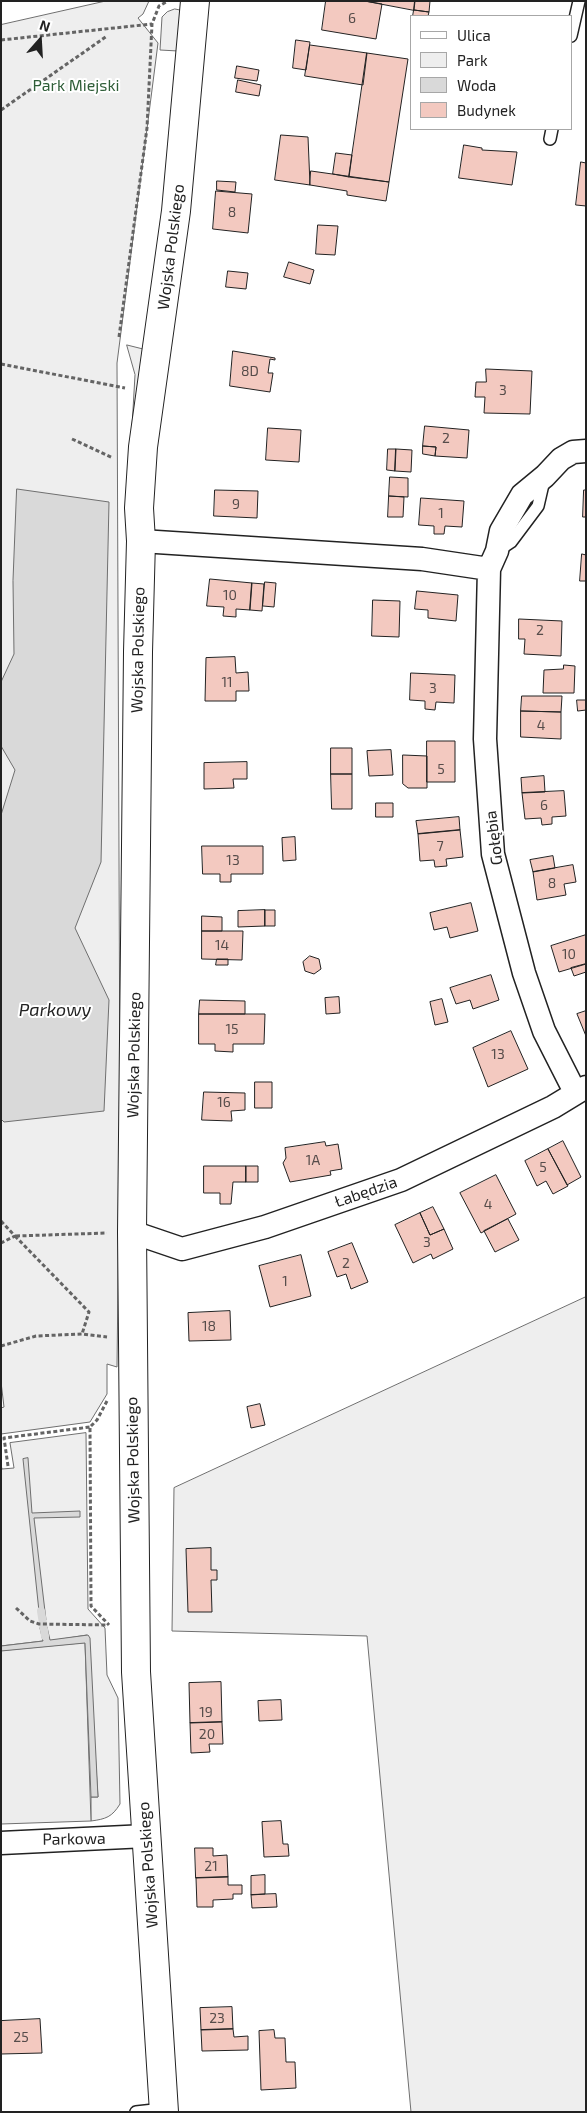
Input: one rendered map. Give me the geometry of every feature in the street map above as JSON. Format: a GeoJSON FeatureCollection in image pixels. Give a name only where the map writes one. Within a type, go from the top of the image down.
{"type":"FeatureCollection","features":[{"type":"Feature","properties":{"kind":"street","name":"Wojska Polskiego"},"geometry":{"type":"LineString","coordinates":[[164,2110],[136,1672],[132,1232],[137,671],[141,541],[139,508],[143,446],[176,211],[195,1]]}},
{"type":"Feature","properties":{"kind":"street","name":"Gołębia"},"geometry":{"type":"LineString","coordinates":[[580,1089],[544,1031],[524,973],[493,854],[485,739],[493,560],[501,531],[522,495],[545,476],[561,458],[573,452],[586,451]]}},
{"type":"Feature","properties":{"kind":"street"},"geometry":{"type":"LineString","coordinates":[[141,541],[422,559],[493,560]]}},
{"type":"Feature","properties":{"kind":"street","name":"Łabędzia"},"geometry":{"type":"LineString","coordinates":[[132,1232],[182,1249],[265,1226],[401,1180],[553,1107],[580,1089]]}},
{"type":"Feature","properties":{"kind":"street","name":"Parkowa"},"geometry":{"type":"LineString","coordinates":[[1,1843],[146,1836]]}},
{"type":"Feature","properties":{"kind":"lane"},"geometry":{"type":"LineString","coordinates":[[572,32],[579,1]]}},
{"type":"Feature","properties":{"kind":"lane"},"geometry":{"type":"LineString","coordinates":[[136,2112],[164,2110]]}},
{"type":"Feature","properties":{"kind":"path"},"geometry":{"type":"LineString","coordinates":[[119,338],[147,128],[152,24],[159,6],[168,1]]}},
{"type":"Feature","properties":{"kind":"path"},"geometry":{"type":"LineString","coordinates":[[1,40],[152,24]]}},
{"type":"Feature","properties":{"kind":"path"},"geometry":{"type":"LineString","coordinates":[[1,110],[107,36]]}},
{"type":"Feature","properties":{"kind":"path"},"geometry":{"type":"LineString","coordinates":[[1,364],[131,389]]}},
{"type":"Feature","properties":{"kind":"path"},"geometry":{"type":"LineString","coordinates":[[72,439],[113,458]]}},
{"type":"Feature","properties":{"kind":"path"},"geometry":{"type":"LineString","coordinates":[[1,1221],[89,1312],[82,1334]]}},
{"type":"Feature","properties":{"kind":"path"},"geometry":{"type":"LineString","coordinates":[[1,1243],[16,1236],[132,1232]]}},
{"type":"Feature","properties":{"kind":"path"},"geometry":{"type":"LineString","coordinates":[[1,1346],[36,1336],[82,1334],[132,1340]]}},
{"type":"Feature","properties":{"kind":"path"},"geometry":{"type":"LineString","coordinates":[[8,1466],[4,1438],[90,1427],[97,1420],[109,1396]]}},
{"type":"Feature","properties":{"kind":"path"},"geometry":{"type":"LineString","coordinates":[[90,1427],[91,1606],[109,1625],[111,1634]]}},
{"type":"Feature","properties":{"kind":"path"},"geometry":{"type":"LineString","coordinates":[[16,1608],[30,1621],[39,1624],[109,1625]]}},
{"type":"Feature","properties":{"kind":"green space","name":"Park Miejski"},"geometry":{"type":"Polygon","coordinates":[[[106,1],[149,1],[143,14],[138,18],[158,43],[117,363],[120,1105],[117,1367],[107,1364],[107,1394],[90,1422],[1,1434],[1,1408],[4,1407],[1,1382],[1,25],[106,1]]]}},
{"type":"Feature","properties":{"kind":"green space"},"geometry":{"type":"Polygon","coordinates":[[[175,9],[180,10],[178,51],[160,50],[162,17],[167,12],[175,9]]]}},
{"type":"Feature","properties":{"kind":"green space"},"geometry":{"type":"Polygon","coordinates":[[[127,345],[143,349],[132,427],[135,375],[127,345]]]}},
{"type":"Feature","properties":{"kind":"green space"},"geometry":{"type":"Polygon","coordinates":[[[586,1297],[586,2112],[411,2112],[367,1636],[172,1631],[174,1488],[586,1297]]]}},
{"type":"Feature","properties":{"kind":"green space"},"geometry":{"type":"Polygon","coordinates":[[[86,1433],[88,1609],[105,1628],[107,1675],[118,1698],[120,1804],[108,1817],[91,1821],[91,1797],[98,1797],[87,1635],[49,1641],[47,1627],[43,1641],[1,1646],[1,1465],[2,1469],[14,1468],[10,1443],[86,1433]]]}},
{"type":"Feature","properties":{"kind":"shaded area"},"geometry":{"type":"Polygon","coordinates":[[[85,1643],[91,1821],[1,1824],[1,1651],[85,1643]]]}},
{"type":"Feature","properties":{"kind":"water","name":"Parkowy"},"geometry":{"type":"Polygon","coordinates":[[[17,489],[109,502],[101,862],[75,928],[109,1000],[104,1111],[4,1122],[1,1119],[1,815],[15,770],[1,746],[1,682],[14,654],[13,581],[17,489]]]}},
{"type":"Feature","properties":{"kind":"water"},"geometry":{"type":"Polygon","coordinates":[[[28,1458],[32,1513],[80,1511],[80,1517],[34,1518],[46,1620],[40,1621],[23,1459],[28,1458]]]}},
{"type":"Feature","properties":{"kind":"water"},"geometry":{"type":"Polygon","coordinates":[[[47,1627],[50,1640],[88,1635],[90,1638],[98,1797],[91,1797],[85,1643],[1,1651],[1,1646],[43,1641],[40,1628],[47,1627]]]}},
{"type":"Feature","properties":{"kind":"building"},"geometry":{"type":"Polygon","coordinates":[[[326,1],[365,1],[382,4],[376,39],[322,30],[326,1]]]}},
{"type":"Feature","properties":{"kind":"building"},"geometry":{"type":"Polygon","coordinates":[[[365,1],[415,1],[414,10],[365,1]]]}},
{"type":"Feature","properties":{"kind":"building"},"geometry":{"type":"Polygon","coordinates":[[[415,1],[430,1],[429,12],[414,10],[415,1]]]}},
{"type":"Feature","properties":{"kind":"building"},"geometry":{"type":"Polygon","coordinates":[[[414,10],[429,12],[428,15],[413,15],[414,10]]]}},
{"type":"Feature","properties":{"kind":"building"},"geometry":{"type":"Polygon","coordinates":[[[296,40],[310,42],[306,70],[293,68],[296,40]]]}},
{"type":"Feature","properties":{"kind":"building"},"geometry":{"type":"Polygon","coordinates":[[[310,45],[367,53],[363,85],[305,76],[310,45]]]}},
{"type":"Feature","properties":{"kind":"building"},"geometry":{"type":"Polygon","coordinates":[[[367,53],[408,59],[389,182],[349,177],[367,53]]]}},
{"type":"Feature","properties":{"kind":"building"},"geometry":{"type":"Polygon","coordinates":[[[237,66],[259,70],[257,81],[235,78],[237,66]]]}},
{"type":"Feature","properties":{"kind":"building"},"geometry":{"type":"Polygon","coordinates":[[[238,80],[261,85],[259,96],[236,92],[238,80]]]}},
{"type":"Feature","properties":{"kind":"building"},"geometry":{"type":"Polygon","coordinates":[[[281,135],[308,137],[310,185],[275,180],[281,135]]]}},
{"type":"Feature","properties":{"kind":"building"},"geometry":{"type":"Polygon","coordinates":[[[464,145],[482,148],[482,150],[517,152],[512,185],[459,178],[464,145]]]}},
{"type":"Feature","properties":{"kind":"building"},"geometry":{"type":"Polygon","coordinates":[[[336,153],[352,155],[349,177],[333,174],[336,153]]]}},
{"type":"Feature","properties":{"kind":"building"},"geometry":{"type":"Polygon","coordinates":[[[581,162],[586,163],[586,206],[576,205],[581,162]]]}},
{"type":"Feature","properties":{"kind":"building"},"geometry":{"type":"Polygon","coordinates":[[[311,171],[389,182],[386,201],[347,195],[347,191],[310,185],[311,171]]]}},
{"type":"Feature","properties":{"kind":"building"},"geometry":{"type":"Polygon","coordinates":[[[217,181],[236,182],[235,192],[217,190],[217,181]]]}},
{"type":"Feature","properties":{"kind":"building"},"geometry":{"type":"Polygon","coordinates":[[[216,191],[252,194],[248,233],[213,229],[216,191]]]}},
{"type":"Feature","properties":{"kind":"building"},"geometry":{"type":"Polygon","coordinates":[[[318,225],[338,226],[335,255],[316,254],[318,225]]]}},
{"type":"Feature","properties":{"kind":"building"},"geometry":{"type":"Polygon","coordinates":[[[289,262],[314,270],[310,284],[284,277],[289,262]]]}},
{"type":"Feature","properties":{"kind":"building"},"geometry":{"type":"Polygon","coordinates":[[[228,271],[248,273],[246,289],[226,287],[228,271]]]}},
{"type":"Feature","properties":{"kind":"building"},"geometry":{"type":"Polygon","coordinates":[[[233,351],[275,358],[275,360],[270,359],[268,373],[273,373],[270,392],[230,386],[233,351]]]}},
{"type":"Feature","properties":{"kind":"building"},"geometry":{"type":"Polygon","coordinates":[[[486,369],[532,371],[530,414],[484,413],[485,397],[475,397],[476,382],[486,382],[486,369]]]}},
{"type":"Feature","properties":{"kind":"building"},"geometry":{"type":"Polygon","coordinates":[[[425,426],[469,430],[467,458],[435,456],[436,447],[423,446],[425,426]]]}},
{"type":"Feature","properties":{"kind":"building"},"geometry":{"type":"Polygon","coordinates":[[[268,428],[301,430],[299,462],[266,460],[268,428]]]}},
{"type":"Feature","properties":{"kind":"building"},"geometry":{"type":"Polygon","coordinates":[[[423,446],[436,447],[435,456],[423,454],[423,446]]]}},
{"type":"Feature","properties":{"kind":"building"},"geometry":{"type":"Polygon","coordinates":[[[388,449],[396,449],[395,471],[387,470],[388,449]]]}},
{"type":"Feature","properties":{"kind":"building"},"geometry":{"type":"Polygon","coordinates":[[[396,449],[412,450],[411,472],[395,471],[396,449]]]}},
{"type":"Feature","properties":{"kind":"building"},"geometry":{"type":"Polygon","coordinates":[[[390,477],[408,478],[408,497],[389,496],[390,477]]]}},
{"type":"Feature","properties":{"kind":"building"},"geometry":{"type":"Polygon","coordinates":[[[215,490],[258,491],[257,518],[214,516],[215,490]]]}},
{"type":"Feature","properties":{"kind":"building"},"geometry":{"type":"Polygon","coordinates":[[[584,490],[586,490],[586,517],[583,517],[584,490]]]}},
{"type":"Feature","properties":{"kind":"building"},"geometry":{"type":"Polygon","coordinates":[[[389,496],[404,497],[403,517],[388,517],[389,496]]]}},
{"type":"Feature","properties":{"kind":"building"},"geometry":{"type":"Polygon","coordinates":[[[421,498],[464,501],[462,527],[445,526],[444,534],[434,534],[434,526],[419,525],[421,498]]]}},
{"type":"Feature","properties":{"kind":"building"},"geometry":{"type":"Polygon","coordinates":[[[582,554],[586,555],[586,581],[580,581],[582,554]]]}},
{"type":"Feature","properties":{"kind":"building"},"geometry":{"type":"Polygon","coordinates":[[[210,579],[252,583],[250,610],[236,609],[236,617],[223,616],[224,607],[207,606],[210,579]]]}},
{"type":"Feature","properties":{"kind":"building"},"geometry":{"type":"Polygon","coordinates":[[[265,582],[276,583],[274,607],[263,606],[265,582]]]}},
{"type":"Feature","properties":{"kind":"building"},"geometry":{"type":"Polygon","coordinates":[[[252,583],[264,584],[262,611],[250,610],[252,583]]]}},
{"type":"Feature","properties":{"kind":"building"},"geometry":{"type":"Polygon","coordinates":[[[417,591],[458,595],[456,621],[428,618],[428,610],[415,609],[417,591]]]}},
{"type":"Feature","properties":{"kind":"building"},"geometry":{"type":"Polygon","coordinates":[[[373,600],[400,601],[399,637],[372,636],[373,600]]]}},
{"type":"Feature","properties":{"kind":"building"},"geometry":{"type":"Polygon","coordinates":[[[519,619],[562,621],[561,656],[524,654],[525,639],[519,639],[519,619]]]}},
{"type":"Feature","properties":{"kind":"building"},"geometry":{"type":"Polygon","coordinates":[[[235,657],[236,673],[248,672],[249,691],[236,691],[236,701],[205,701],[206,658],[235,657]]]}},
{"type":"Feature","properties":{"kind":"building"},"geometry":{"type":"Polygon","coordinates":[[[564,665],[575,666],[574,693],[543,693],[544,670],[563,669],[564,665]]]}},
{"type":"Feature","properties":{"kind":"building"},"geometry":{"type":"Polygon","coordinates":[[[411,673],[455,675],[454,703],[436,702],[435,710],[425,709],[425,701],[410,700],[411,673]]]}},
{"type":"Feature","properties":{"kind":"building"},"geometry":{"type":"Polygon","coordinates":[[[522,696],[562,696],[561,712],[521,711],[522,696]]]}},
{"type":"Feature","properties":{"kind":"building"},"geometry":{"type":"Polygon","coordinates":[[[577,700],[586,700],[586,710],[578,711],[577,700]]]}},
{"type":"Feature","properties":{"kind":"building"},"geometry":{"type":"Polygon","coordinates":[[[521,711],[561,712],[561,739],[521,737],[521,711]]]}},
{"type":"Feature","properties":{"kind":"building"},"geometry":{"type":"Polygon","coordinates":[[[427,741],[455,741],[455,782],[427,782],[427,741]]]}},
{"type":"Feature","properties":{"kind":"building"},"geometry":{"type":"Polygon","coordinates":[[[331,748],[352,748],[352,774],[331,774],[331,748]]]}},
{"type":"Feature","properties":{"kind":"building"},"geometry":{"type":"Polygon","coordinates":[[[391,750],[393,775],[369,776],[367,751],[391,750]]]}},
{"type":"Feature","properties":{"kind":"building"},"geometry":{"type":"Polygon","coordinates":[[[403,755],[427,756],[427,788],[408,788],[403,784],[403,755]]]}},
{"type":"Feature","properties":{"kind":"building"},"geometry":{"type":"Polygon","coordinates":[[[247,762],[247,779],[233,779],[234,788],[204,789],[204,763],[247,762]]]}},
{"type":"Feature","properties":{"kind":"building"},"geometry":{"type":"Polygon","coordinates":[[[331,774],[352,774],[352,809],[332,809],[331,774]]]}},
{"type":"Feature","properties":{"kind":"building"},"geometry":{"type":"Polygon","coordinates":[[[544,776],[545,792],[522,793],[521,778],[544,776]]]}},
{"type":"Feature","properties":{"kind":"building"},"geometry":{"type":"Polygon","coordinates":[[[564,791],[566,816],[552,817],[552,824],[542,825],[541,818],[525,819],[522,793],[564,791]]]}},
{"type":"Feature","properties":{"kind":"building"},"geometry":{"type":"Polygon","coordinates":[[[376,803],[393,803],[393,817],[376,817],[376,803]]]}},
{"type":"Feature","properties":{"kind":"building"},"geometry":{"type":"Polygon","coordinates":[[[459,817],[460,830],[418,834],[416,821],[459,817]]]}},
{"type":"Feature","properties":{"kind":"building"},"geometry":{"type":"Polygon","coordinates":[[[460,830],[463,857],[446,859],[447,866],[435,867],[434,860],[420,861],[418,834],[460,830]]]}},
{"type":"Feature","properties":{"kind":"building"},"geometry":{"type":"Polygon","coordinates":[[[295,837],[296,860],[283,861],[282,838],[295,837]]]}},
{"type":"Feature","properties":{"kind":"building"},"geometry":{"type":"Polygon","coordinates":[[[202,846],[263,846],[263,874],[231,874],[231,882],[220,882],[220,874],[203,874],[202,846]]]}},
{"type":"Feature","properties":{"kind":"building"},"geometry":{"type":"Polygon","coordinates":[[[553,856],[555,868],[533,872],[530,860],[553,856]]]}},
{"type":"Feature","properties":{"kind":"building"},"geometry":{"type":"Polygon","coordinates":[[[573,865],[576,882],[564,884],[566,895],[537,900],[533,872],[573,865]]]}},
{"type":"Feature","properties":{"kind":"building"},"geometry":{"type":"Polygon","coordinates":[[[471,903],[478,931],[450,938],[447,927],[434,930],[430,913],[471,903]]]}},
{"type":"Feature","properties":{"kind":"building"},"geometry":{"type":"Polygon","coordinates":[[[265,910],[275,910],[275,926],[265,926],[265,910]]]}},
{"type":"Feature","properties":{"kind":"building"},"geometry":{"type":"Polygon","coordinates":[[[265,910],[265,926],[238,927],[238,911],[265,910]]]}},
{"type":"Feature","properties":{"kind":"building"},"geometry":{"type":"Polygon","coordinates":[[[202,916],[222,917],[222,931],[202,931],[202,916]]]}},
{"type":"Feature","properties":{"kind":"building"},"geometry":{"type":"Polygon","coordinates":[[[202,931],[243,931],[242,960],[202,959],[202,931]]]}},
{"type":"Feature","properties":{"kind":"building"},"geometry":{"type":"Polygon","coordinates":[[[586,935],[586,964],[559,972],[551,946],[586,935]]]}},
{"type":"Feature","properties":{"kind":"building"},"geometry":{"type":"Polygon","coordinates":[[[310,956],[319,959],[321,969],[314,974],[305,971],[303,962],[310,956]]]}},
{"type":"Feature","properties":{"kind":"building"},"geometry":{"type":"Polygon","coordinates":[[[217,959],[228,959],[228,965],[216,965],[217,959]]]}},
{"type":"Feature","properties":{"kind":"building"},"geometry":{"type":"Polygon","coordinates":[[[586,964],[586,972],[574,976],[571,968],[586,964]]]}},
{"type":"Feature","properties":{"kind":"building"},"geometry":{"type":"Polygon","coordinates":[[[491,975],[499,1000],[473,1009],[470,1000],[456,1004],[450,988],[491,975]]]}},
{"type":"Feature","properties":{"kind":"building"},"geometry":{"type":"Polygon","coordinates":[[[339,997],[340,1013],[326,1014],[325,998],[339,997]]]}},
{"type":"Feature","properties":{"kind":"building"},"geometry":{"type":"Polygon","coordinates":[[[442,999],[448,1022],[435,1025],[430,1002],[442,999]]]}},
{"type":"Feature","properties":{"kind":"building"},"geometry":{"type":"Polygon","coordinates":[[[200,1000],[245,1001],[245,1014],[199,1014],[200,1000]]]}},
{"type":"Feature","properties":{"kind":"building"},"geometry":{"type":"Polygon","coordinates":[[[586,1011],[586,1036],[577,1014],[586,1011]]]}},
{"type":"Feature","properties":{"kind":"building"},"geometry":{"type":"Polygon","coordinates":[[[199,1014],[265,1014],[264,1044],[233,1044],[233,1052],[215,1051],[215,1044],[199,1044],[199,1014]]]}},
{"type":"Feature","properties":{"kind":"building"},"geometry":{"type":"Polygon","coordinates":[[[511,1031],[528,1069],[488,1087],[473,1048],[511,1031]]]}},
{"type":"Feature","properties":{"kind":"building"},"geometry":{"type":"Polygon","coordinates":[[[255,1082],[272,1082],[272,1108],[255,1108],[255,1082]]]}},
{"type":"Feature","properties":{"kind":"building"},"geometry":{"type":"Polygon","coordinates":[[[204,1092],[245,1093],[245,1110],[231,1111],[232,1121],[202,1120],[204,1092]]]}},
{"type":"Feature","properties":{"kind":"building"},"geometry":{"type":"Polygon","coordinates":[[[563,1141],[581,1177],[567,1185],[548,1149],[563,1141]]]}},
{"type":"Feature","properties":{"kind":"building"},"geometry":{"type":"Polygon","coordinates":[[[325,1142],[326,1146],[338,1144],[342,1169],[330,1171],[331,1175],[290,1182],[283,1163],[286,1158],[285,1148],[325,1142]]]}},
{"type":"Feature","properties":{"kind":"building"},"geometry":{"type":"Polygon","coordinates":[[[548,1149],[568,1186],[553,1194],[546,1181],[537,1186],[525,1161],[548,1149]]]}},
{"type":"Feature","properties":{"kind":"building"},"geometry":{"type":"Polygon","coordinates":[[[204,1166],[246,1166],[246,1182],[233,1182],[231,1204],[220,1204],[220,1193],[204,1193],[204,1166]]]}},
{"type":"Feature","properties":{"kind":"building"},"geometry":{"type":"Polygon","coordinates":[[[246,1166],[258,1166],[258,1182],[246,1182],[246,1166]]]}},
{"type":"Feature","properties":{"kind":"building"},"geometry":{"type":"Polygon","coordinates":[[[496,1175],[516,1214],[481,1233],[460,1193],[496,1175]]]}},
{"type":"Feature","properties":{"kind":"building"},"geometry":{"type":"Polygon","coordinates":[[[433,1207],[444,1229],[430,1235],[420,1213],[433,1207]]]}},
{"type":"Feature","properties":{"kind":"building"},"geometry":{"type":"Polygon","coordinates":[[[420,1213],[430,1235],[444,1229],[453,1249],[433,1259],[431,1254],[413,1263],[395,1225],[420,1213]]]}},
{"type":"Feature","properties":{"kind":"building"},"geometry":{"type":"Polygon","coordinates":[[[508,1219],[519,1240],[495,1252],[484,1231],[508,1219]]]}},
{"type":"Feature","properties":{"kind":"building"},"geometry":{"type":"Polygon","coordinates":[[[352,1243],[368,1282],[351,1289],[346,1274],[337,1277],[328,1252],[352,1243]]]}},
{"type":"Feature","properties":{"kind":"building"},"geometry":{"type":"Polygon","coordinates":[[[301,1255],[311,1296],[270,1307],[259,1266],[301,1255]]]}},
{"type":"Feature","properties":{"kind":"building"},"geometry":{"type":"Polygon","coordinates":[[[230,1311],[231,1340],[189,1341],[188,1313],[230,1311]]]}},
{"type":"Feature","properties":{"kind":"building"},"geometry":{"type":"Polygon","coordinates":[[[260,1404],[265,1425],[251,1428],[247,1407],[260,1404]]]}},
{"type":"Feature","properties":{"kind":"building"},"geometry":{"type":"Polygon","coordinates":[[[211,1548],[211,1570],[217,1570],[217,1580],[211,1580],[212,1612],[188,1612],[186,1549],[211,1548]]]}},
{"type":"Feature","properties":{"kind":"building"},"geometry":{"type":"Polygon","coordinates":[[[221,1682],[222,1722],[190,1723],[189,1683],[221,1682]]]}},
{"type":"Feature","properties":{"kind":"building"},"geometry":{"type":"Polygon","coordinates":[[[281,1700],[282,1720],[259,1721],[258,1701],[281,1700]]]}},
{"type":"Feature","properties":{"kind":"building"},"geometry":{"type":"Polygon","coordinates":[[[222,1722],[223,1744],[209,1744],[210,1752],[191,1753],[190,1723],[222,1722]]]}},
{"type":"Feature","properties":{"kind":"building"},"geometry":{"type":"Polygon","coordinates":[[[281,1821],[283,1844],[288,1844],[289,1856],[264,1857],[262,1822],[281,1821]]]}},
{"type":"Feature","properties":{"kind":"building"},"geometry":{"type":"Polygon","coordinates":[[[195,1848],[213,1848],[213,1856],[227,1855],[228,1877],[196,1878],[195,1848]]]}},
{"type":"Feature","properties":{"kind":"building"},"geometry":{"type":"Polygon","coordinates":[[[265,1875],[265,1894],[251,1895],[251,1876],[265,1875]]]}},
{"type":"Feature","properties":{"kind":"building"},"geometry":{"type":"Polygon","coordinates":[[[228,1877],[228,1885],[242,1885],[242,1894],[233,1894],[233,1899],[213,1900],[213,1907],[197,1907],[196,1878],[228,1877]]]}},
{"type":"Feature","properties":{"kind":"building"},"geometry":{"type":"Polygon","coordinates":[[[276,1894],[277,1907],[252,1908],[251,1895],[276,1894]]]}},
{"type":"Feature","properties":{"kind":"building"},"geometry":{"type":"Polygon","coordinates":[[[232,2007],[233,2029],[201,2030],[200,2008],[232,2007]]]}},
{"type":"Feature","properties":{"kind":"building"},"geometry":{"type":"Polygon","coordinates":[[[40,2019],[42,2053],[1,2054],[1,2021],[40,2019]]]}},
{"type":"Feature","properties":{"kind":"building"},"geometry":{"type":"Polygon","coordinates":[[[233,2029],[234,2037],[248,2036],[248,2050],[202,2051],[201,2030],[233,2029]]]}},
{"type":"Feature","properties":{"kind":"building"},"geometry":{"type":"Polygon","coordinates":[[[274,2030],[275,2038],[285,2038],[286,2062],[295,2062],[296,2088],[261,2090],[259,2031],[274,2030]]]}},
{"type":"Feature","properties":{"kind":"waterway"},"geometry":{"type":"LineString","coordinates":[[41,1611],[45,1636]]}}]}
